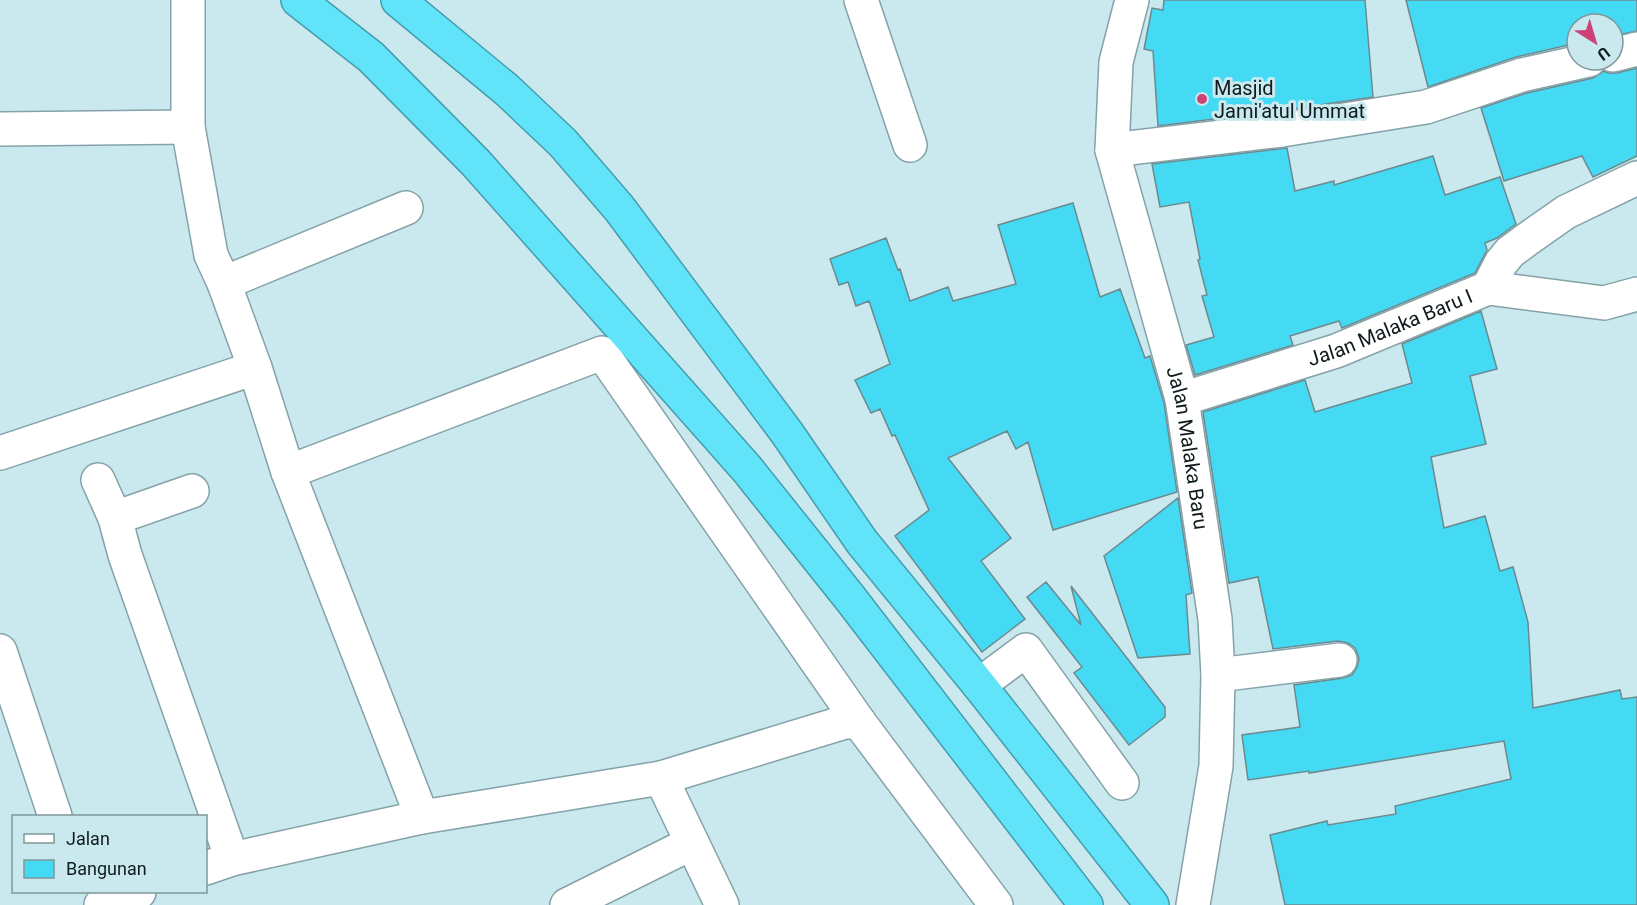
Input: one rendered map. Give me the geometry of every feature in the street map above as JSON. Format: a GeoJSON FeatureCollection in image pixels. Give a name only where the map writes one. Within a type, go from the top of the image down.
{"type":"FeatureCollection","features":[{"type":"Feature","properties":{"kind":"highway"},"geometry":{"type":"LineString","coordinates":[[298,0],[370,57],[476,163],[747,469],[850,598],[1086,905]]}},
{"type":"Feature","properties":{"kind":"highway"},"geometry":{"type":"LineString","coordinates":[[398,0],[507,90],[563,143],[619,208],[787,433],[862,542],[979,685],[1152,905]]}},
{"type":"Feature","properties":{"kind":"street"},"geometry":{"type":"LineString","coordinates":[[188,0],[188,127],[211,255],[224,283],[255,368],[288,472],[422,817]]}},
{"type":"Feature","properties":{"kind":"street"},"geometry":{"type":"LineString","coordinates":[[861,0],[910,145]]}},
{"type":"Feature","properties":{"kind":"street","name":"Jalan Malaka Baru"},"geometry":{"type":"LineString","coordinates":[[1132,0],[1116,62],[1112,150],[1182,399],[1215,619],[1218,675],[1216,766],[1193,905]]}},
{"type":"Feature","properties":{"kind":"street"},"geometry":{"type":"LineString","coordinates":[[1112,150],[1281,130],[1426,107],[1522,75],[1565,65]]}},
{"type":"Feature","properties":{"kind":"street"},"geometry":{"type":"LineString","coordinates":[[0,129],[188,127]]}},
{"type":"Feature","properties":{"kind":"street"},"geometry":{"type":"LineString","coordinates":[[1488,288],[1501,262],[1510,252],[1566,212],[1637,178]]}},
{"type":"Feature","properties":{"kind":"street"},"geometry":{"type":"LineString","coordinates":[[224,283],[406,208]]}},
{"type":"Feature","properties":{"kind":"street","name":"Jalan Malaka Baru I"},"geometry":{"type":"LineString","coordinates":[[1182,399],[1336,351],[1488,288],[1604,303],[1637,294]]}},
{"type":"Feature","properties":{"kind":"street"},"geometry":{"type":"LineString","coordinates":[[288,472],[602,353],[667,443],[859,722],[989,903]]}},
{"type":"Feature","properties":{"kind":"street"},"geometry":{"type":"LineString","coordinates":[[0,453],[255,368]]}},
{"type":"Feature","properties":{"kind":"street"},"geometry":{"type":"LineString","coordinates":[[98,480],[115,518],[204,815]]}},
{"type":"Feature","properties":{"kind":"street"},"geometry":{"type":"LineString","coordinates":[[115,518],[192,491]]}},
{"type":"Feature","properties":{"kind":"street"},"geometry":{"type":"LineString","coordinates":[[979,685],[1026,650],[1122,783]]}},
{"type":"Feature","properties":{"kind":"street"},"geometry":{"type":"LineString","coordinates":[[0,651],[56,815]]}},
{"type":"Feature","properties":{"kind":"street"},"geometry":{"type":"LineString","coordinates":[[1218,675],[1340,660]]}},
{"type":"Feature","properties":{"kind":"street"},"geometry":{"type":"LineString","coordinates":[[207,825],[219,864],[422,817],[661,778],[845,722],[859,722]]}},
{"type":"Feature","properties":{"kind":"street"},"geometry":{"type":"LineString","coordinates":[[661,778],[722,905]]}},
{"type":"Feature","properties":{"kind":"street"},"geometry":{"type":"LineString","coordinates":[[567,905],[692,843]]}},
{"type":"Feature","properties":{"kind":"street"},"geometry":{"type":"LineString","coordinates":[[101,905],[134,893]]}},
{"type":"Feature","properties":{"kind":"building"},"geometry":{"type":"Polygon","coordinates":[[[1164,0],[1365,0],[1373,97],[1158,126],[1153,51],[1144,49],[1152,8],[1163,10],[1164,0]]]}},
{"type":"Feature","properties":{"kind":"building"},"geometry":{"type":"Polygon","coordinates":[[[1406,0],[1637,0],[1637,31],[1625,34],[1625,12],[1565,12],[1565,46],[1516,57],[1428,87],[1406,0]]]}},
{"type":"Feature","properties":{"kind":"building"},"geometry":{"type":"Polygon","coordinates":[[[1637,68],[1637,156],[1593,177],[1582,156],[1504,181],[1481,108],[1527,93],[1593,78],[1602,72],[1637,68]]]}},
{"type":"Feature","properties":{"kind":"building"},"geometry":{"type":"Polygon","coordinates":[[[1287,148],[1295,191],[1334,181],[1334,185],[1433,156],[1445,195],[1500,177],[1516,224],[1497,238],[1485,243],[1487,250],[1475,273],[1342,328],[1339,321],[1290,336],[1293,345],[1195,375],[1186,345],[1214,337],[1202,296],[1207,295],[1198,260],[1200,259],[1189,202],[1160,207],[1152,164],[1287,148]]]}},
{"type":"Feature","properties":{"kind":"building"},"geometry":{"type":"Polygon","coordinates":[[[1073,203],[1100,297],[1120,289],[1145,358],[1150,356],[1164,403],[1177,492],[1053,530],[1028,442],[1016,449],[1007,431],[948,458],[1011,538],[981,561],[1025,619],[982,652],[895,536],[929,510],[895,435],[892,436],[880,409],[871,413],[855,380],[890,364],[869,301],[856,306],[848,282],[839,285],[830,259],[886,238],[898,270],[900,269],[910,301],[948,287],[953,301],[1016,284],[998,225],[1073,203]]]}},
{"type":"Feature","properties":{"kind":"building"},"geometry":{"type":"Polygon","coordinates":[[[1481,311],[1497,369],[1470,376],[1486,444],[1431,457],[1444,528],[1485,516],[1500,571],[1513,567],[1528,622],[1533,708],[1620,690],[1622,699],[1637,697],[1637,905],[1285,905],[1270,835],[1327,821],[1328,825],[1396,814],[1395,806],[1511,779],[1504,741],[1309,773],[1309,771],[1248,780],[1242,735],[1300,727],[1294,685],[1352,675],[1359,658],[1355,648],[1348,643],[1338,641],[1273,649],[1258,577],[1229,583],[1203,412],[1305,380],[1315,412],[1412,383],[1402,344],[1481,311]]]}},
{"type":"Feature","properties":{"kind":"building"},"geometry":{"type":"Polygon","coordinates":[[[1178,498],[1192,593],[1186,595],[1190,654],[1138,658],[1104,556],[1178,498]]]}},
{"type":"Feature","properties":{"kind":"building"},"geometry":{"type":"Polygon","coordinates":[[[1046,582],[1081,625],[1071,586],[1165,707],[1165,717],[1129,745],[1074,673],[1082,667],[1027,597],[1046,582]]]}},
{"type":"Feature","properties":{"kind":"place","name":"Masjid Jami'atul Ummat"},"geometry":{"type":"Point","coordinates":[1202,99]}}]}
